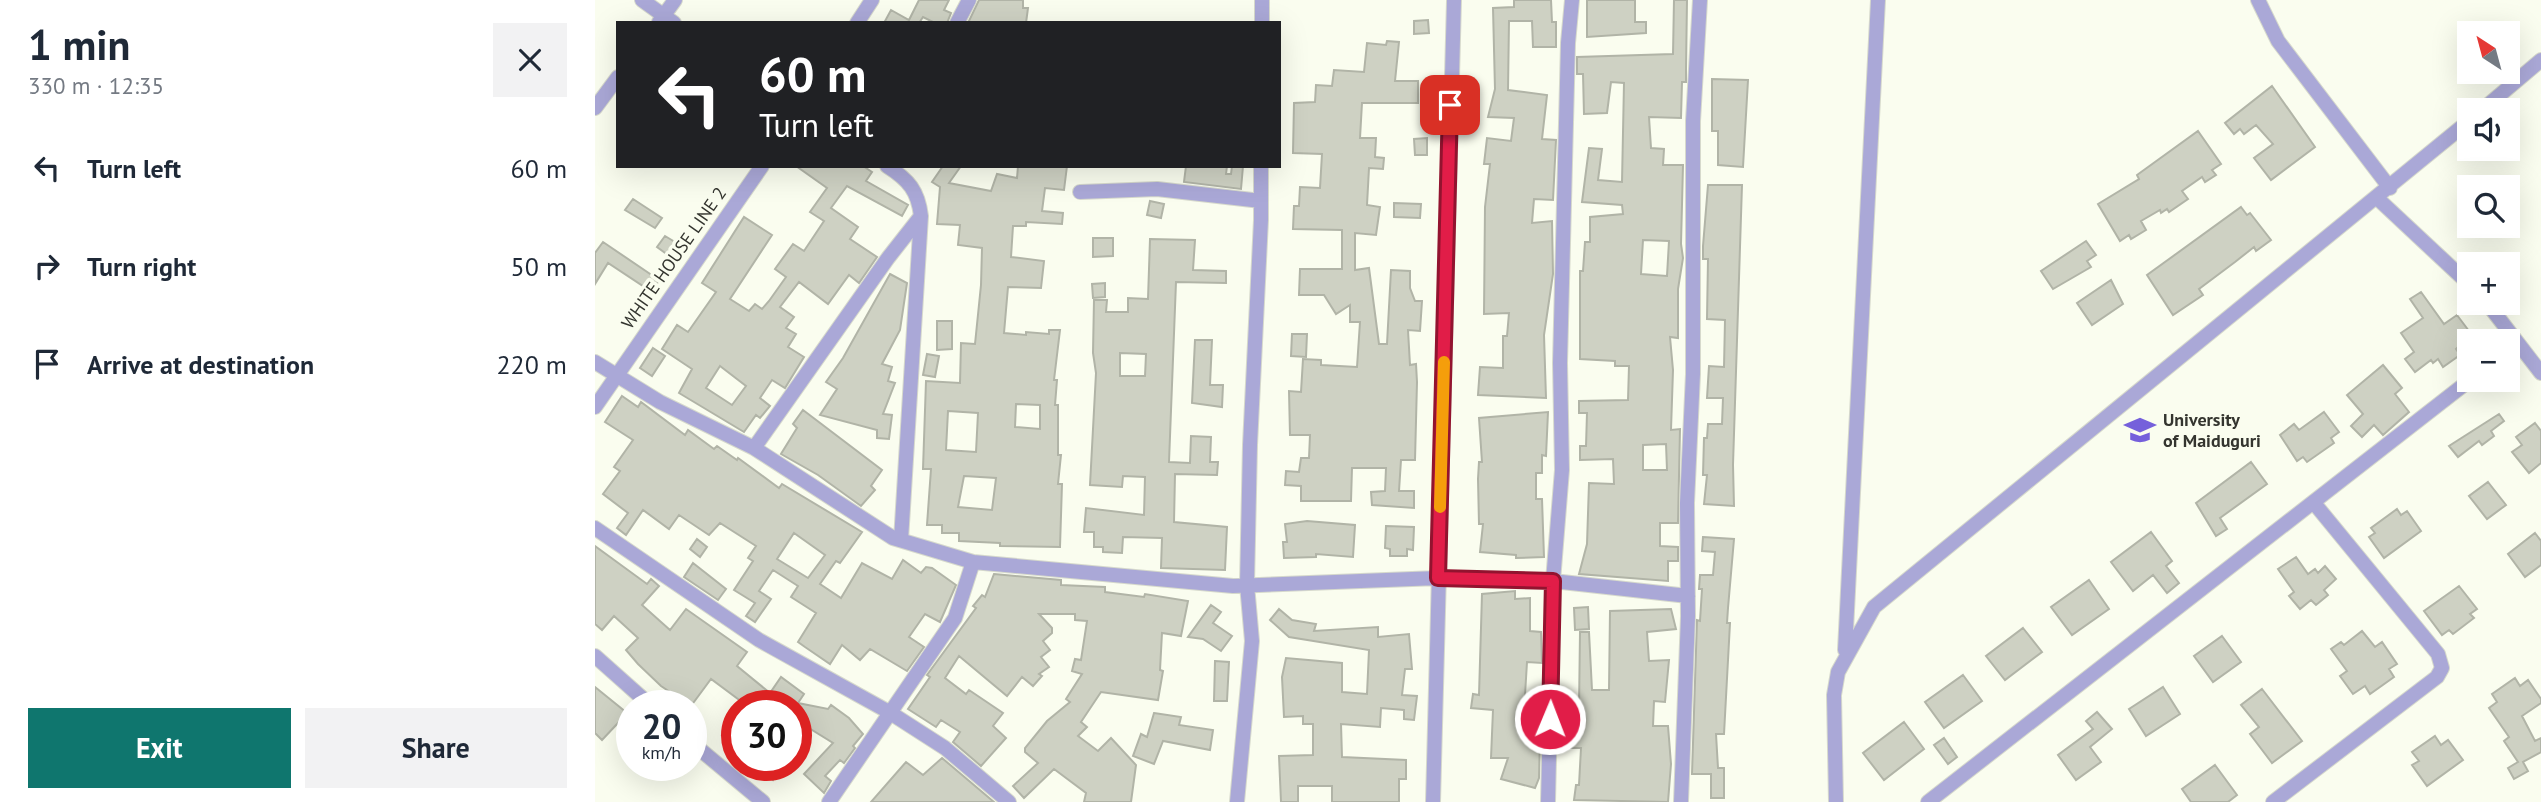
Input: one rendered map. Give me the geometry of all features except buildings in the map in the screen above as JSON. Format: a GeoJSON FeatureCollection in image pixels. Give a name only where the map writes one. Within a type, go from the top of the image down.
{"type":"FeatureCollection","features":[{"type":"Feature","properties":{"kind":"street"},"geometry":{"type":"LineString","coordinates":[[642,0],[665,20],[675,0]]}},
{"type":"Feature","properties":{"kind":"street"},"geometry":{"type":"LineString","coordinates":[[858,21],[872,0]]}},
{"type":"Feature","properties":{"kind":"street"},"geometry":{"type":"LineString","coordinates":[[958,21],[969,0]]}},
{"type":"Feature","properties":{"kind":"street"},"geometry":{"type":"LineString","coordinates":[[1262,0],[1262,21]]}},
{"type":"Feature","properties":{"kind":"street"},"geometry":{"type":"LineString","coordinates":[[1433,802],[1454,0]]}},
{"type":"Feature","properties":{"kind":"street"},"geometry":{"type":"LineString","coordinates":[[1548,802],[1553,581],[1562,470],[1560,363],[1568,43],[1572,0]]}},
{"type":"Feature","properties":{"kind":"street"},"geometry":{"type":"LineString","coordinates":[[1681,802],[1688,596],[1693,121],[1700,0]]}},
{"type":"Feature","properties":{"kind":"street"},"geometry":{"type":"LineString","coordinates":[[1836,802],[1834,695],[1845,655],[1866,290],[1878,0]]}},
{"type":"Feature","properties":{"kind":"street"},"geometry":{"type":"LineString","coordinates":[[2258,0],[2278,41],[2390,188]]}},
{"type":"Feature","properties":{"kind":"street"},"geometry":{"type":"LineString","coordinates":[[2496,98],[2541,60]]}},
{"type":"Feature","properties":{"kind":"street"},"geometry":{"type":"LineString","coordinates":[[595,108],[616,80]]}},
{"type":"Feature","properties":{"kind":"street"},"geometry":{"type":"LineString","coordinates":[[1845,655],[1874,607],[1897,587],[2457,131]]}},
{"type":"Feature","properties":{"kind":"street","name":"WHITE HOUSE LINE 2"},"geometry":{"type":"LineString","coordinates":[[595,407],[761,168]]}},
{"type":"Feature","properties":{"kind":"street"},"geometry":{"type":"LineString","coordinates":[[890,168],[906,178],[919,195],[921,216],[901,540]]}},
{"type":"Feature","properties":{"kind":"street"},"geometry":{"type":"LineString","coordinates":[[1237,802],[1252,641],[1247,585],[1249,445],[1261,168]]}},
{"type":"Feature","properties":{"kind":"street"},"geometry":{"type":"LineString","coordinates":[[1080,191],[1157,189],[1261,201]]}},
{"type":"Feature","properties":{"kind":"street"},"geometry":{"type":"LineString","coordinates":[[2377,198],[2457,273]]}},
{"type":"Feature","properties":{"kind":"street"},"geometry":{"type":"LineString","coordinates":[[754,448],[888,257],[921,216]]}},
{"type":"Feature","properties":{"kind":"street"},"geometry":{"type":"LineString","coordinates":[[2520,352],[2541,373]]}},
{"type":"Feature","properties":{"kind":"street"},"geometry":{"type":"LineString","coordinates":[[595,362],[660,402],[754,448],[901,540],[973,562],[1247,585],[1438,578],[1553,581],[1688,596]]}},
{"type":"Feature","properties":{"kind":"street"},"geometry":{"type":"LineString","coordinates":[[1928,802],[2457,390]]}},
{"type":"Feature","properties":{"kind":"street"},"geometry":{"type":"LineString","coordinates":[[2277,801],[2437,677],[2442,668],[2438,654],[2314,503]]}},
{"type":"Feature","properties":{"kind":"street"},"geometry":{"type":"LineString","coordinates":[[595,528],[759,640],[889,712],[945,748],[1009,802]]}},
{"type":"Feature","properties":{"kind":"street"},"geometry":{"type":"LineString","coordinates":[[829,802],[955,618],[973,562]]}},
{"type":"Feature","properties":{"kind":"street"},"geometry":{"type":"LineString","coordinates":[[595,656],[633,690]]}},
{"type":"Feature","properties":{"kind":"street"},"geometry":{"type":"LineString","coordinates":[[707,755],[763,802]]}},
{"type":"Feature","properties":{"kind":"slow traffic"},"geometry":{"type":"LineString","coordinates":[[1440,507],[1444,362]]}},
{"type":"Feature","properties":{"kind":"place","name":"University of Maiduguri"},"geometry":{"type":"Point","coordinates":[2140,430]}},
{"type":"Feature","properties":{"kind":"route"},"geometry":{"type":"LineString","coordinates":[[1450,105],[1438,578],[1553,581],[1550,719]]}}]}
